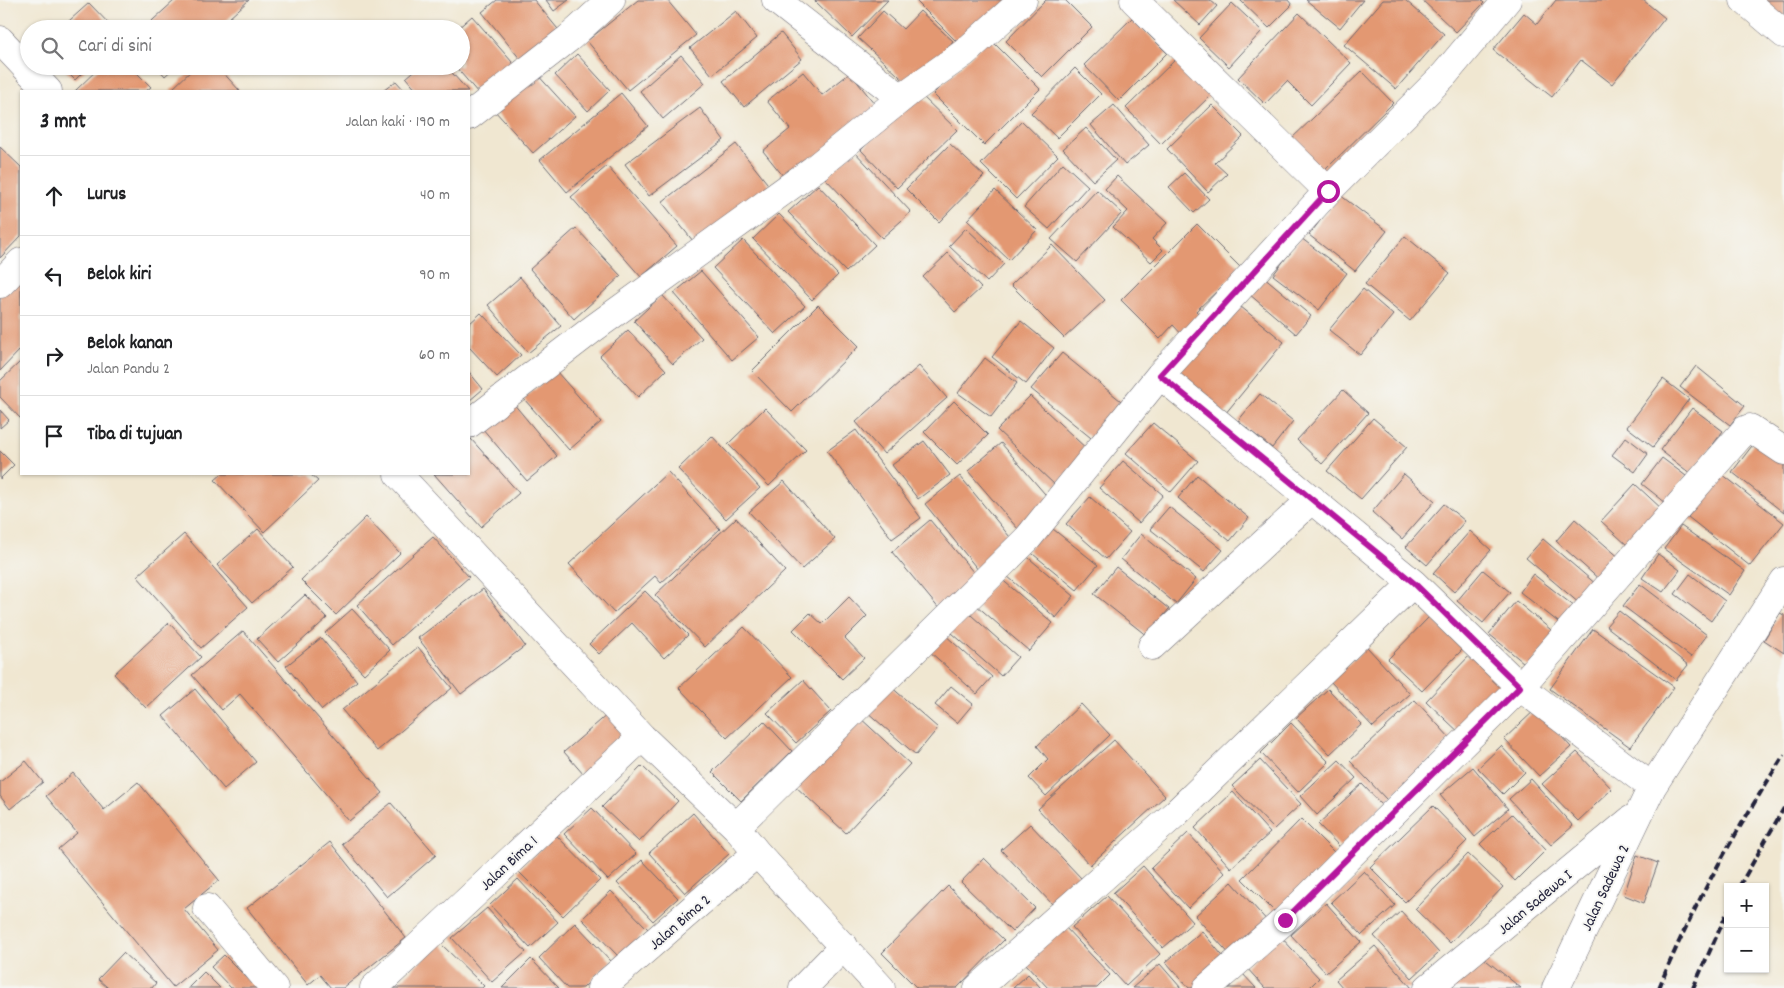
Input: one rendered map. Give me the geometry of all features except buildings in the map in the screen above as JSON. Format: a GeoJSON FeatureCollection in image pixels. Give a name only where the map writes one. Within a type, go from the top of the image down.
{"type":"FeatureCollection","features":[{"type":"Feature","properties":{"kind":"street"},"geometry":{"type":"LineString","coordinates":[[470,115],[569,38],[611,0]]}},
{"type":"Feature","properties":{"kind":"street"},"geometry":{"type":"LineString","coordinates":[[776,0],[901,98]]}},
{"type":"Feature","properties":{"kind":"street"},"geometry":{"type":"LineString","coordinates":[[470,423],[594,328],[814,169],[901,98],[964,53],[1023,0]]}},
{"type":"Feature","properties":{"kind":"street"},"geometry":{"type":"LineString","coordinates":[[1134,0],[1328,191]]}},
{"type":"Feature","properties":{"kind":"street"},"geometry":{"type":"LineString","coordinates":[[736,827],[1028,538],[1160,375],[1328,191],[1444,75],[1507,0]]}},
{"type":"Feature","properties":{"kind":"street"},"geometry":{"type":"LineString","coordinates":[[1744,0],[1784,34]]}},
{"type":"Feature","properties":{"kind":"street"},"geometry":{"type":"LineString","coordinates":[[2,45],[20,63]]}},
{"type":"Feature","properties":{"kind":"street"},"geometry":{"type":"LineString","coordinates":[[32,75],[47,90]]}},
{"type":"Feature","properties":{"kind":"street"},"geometry":{"type":"LineString","coordinates":[[0,284],[20,263]]}},
{"type":"Feature","properties":{"kind":"street"},"geometry":{"type":"LineString","coordinates":[[1160,375],[1414,583],[1520,687],[1652,787]]}},
{"type":"Feature","properties":{"kind":"street"},"geometry":{"type":"LineString","coordinates":[[1207,988],[1285,920],[1520,687],[1745,430],[1750,428],[1784,451]]}},
{"type":"Feature","properties":{"kind":"street"},"geometry":{"type":"LineString","coordinates":[[404,476],[642,737],[736,827],[757,853],[881,988]]}},
{"type":"Feature","properties":{"kind":"street"},"geometry":{"type":"LineString","coordinates":[[1152,646],[1312,499]]}},
{"type":"Feature","properties":{"kind":"street","name":"Jalan Sadewa 2"},"geometry":{"type":"LineString","coordinates":[[1556,988],[1652,787],[1784,580]]}},
{"type":"Feature","properties":{"kind":"street"},"geometry":{"type":"LineString","coordinates":[[978,988],[1176,813],[1414,583]]}},
{"type":"Feature","properties":{"kind":"street","name":"Jalan Bima 1"},"geometry":{"type":"LineString","coordinates":[[374,988],[642,737]]}},
{"type":"Feature","properties":{"kind":"street","name":"Jalan Sadewa I"},"geometry":{"type":"LineString","coordinates":[[1428,988],[1639,813]]}},
{"type":"Feature","properties":{"kind":"street","name":"Jalan Bima 2"},"geometry":{"type":"LineString","coordinates":[[601,988],[757,853]]}},
{"type":"Feature","properties":{"kind":"street"},"geometry":{"type":"LineString","coordinates":[[208,908],[274,988]]}},
{"type":"Feature","properties":{"kind":"street"},"geometry":{"type":"LineString","coordinates":[[803,988],[844,946]]}},
{"type":"Feature","properties":{"kind":"railway"},"geometry":{"type":"LineString","coordinates":[[1659,988],[1686,927],[1716,868],[1784,755]]}},
{"type":"Feature","properties":{"kind":"railway"},"geometry":{"type":"LineString","coordinates":[[1741,883],[1784,808]]}},
{"type":"Feature","properties":{"kind":"railway"},"geometry":{"type":"LineString","coordinates":[[1693,988],[1724,920]]}},
{"type":"Feature","properties":{"kind":"route"},"geometry":{"type":"LineString","coordinates":[[1285,920],[1520,687],[1414,583],[1160,375],[1328,191]]}}]}
